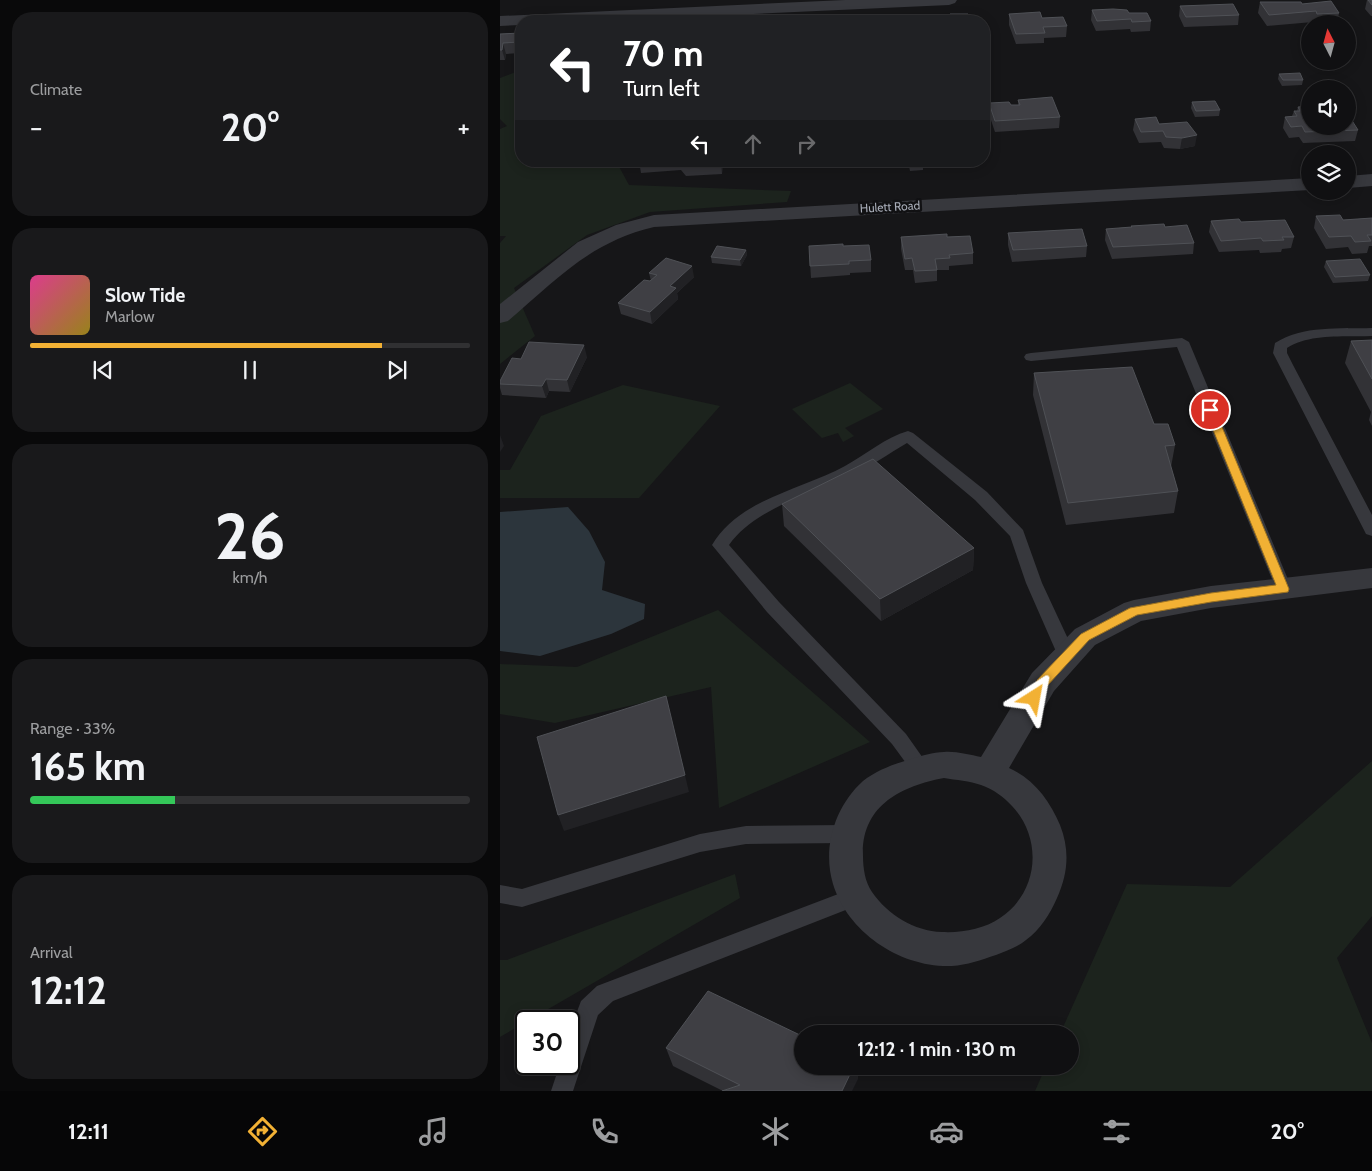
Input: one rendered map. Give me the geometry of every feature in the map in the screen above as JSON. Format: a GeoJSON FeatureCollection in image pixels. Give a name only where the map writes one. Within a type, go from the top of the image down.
{"type":"FeatureCollection","features":[{"type":"Feature","properties":{"kind":"street"},"geometry":{"type":"LineString","coordinates":[[628,15],[949,0]]}},
{"type":"Feature","properties":{"kind":"street"},"geometry":{"type":"LineString","coordinates":[[500,21],[515,20]]}},
{"type":"Feature","properties":{"kind":"street"},"geometry":{"type":"LineString","coordinates":[[1356,181],[1372,180]]}},
{"type":"Feature","properties":{"kind":"street","name":"Hulett Road"},"geometry":{"type":"LineString","coordinates":[[500,316],[589,243],[620,230],[654,221],[1301,185]]}},
{"type":"Feature","properties":{"kind":"street"},"geometry":{"type":"LineString","coordinates":[[989,773],[1043,682],[1085,637],[1134,611],[1211,598],[1372,578]]}},
{"type":"Feature","properties":{"kind":"street"},"geometry":{"type":"LineString","coordinates":[[967,767],[989,773],[1017,790],[1038,813],[1050,843],[1050,874],[1037,904],[1013,929],[981,944],[944,949],[907,942],[876,924],[854,897],[846,876],[844,855],[847,834],[858,811],[875,792],[896,778],[921,768],[967,767]]}},
{"type":"Feature","properties":{"kind":"lane"},"geometry":{"type":"LineString","coordinates":[[1372,332],[1305,336],[1287,340],[1280,346],[1280,353],[1372,530]]}},
{"type":"Feature","properties":{"kind":"lane"},"geometry":{"type":"LineString","coordinates":[[1032,357],[1182,342],[1284,589]]}},
{"type":"Feature","properties":{"kind":"lane"},"geometry":{"type":"LineString","coordinates":[[921,768],[899,739],[774,607],[720,545],[726,534],[750,516],[847,471],[908,436],[981,496],[1017,534],[1034,583],[1067,656]]}},
{"type":"Feature","properties":{"kind":"lane"},"geometry":{"type":"LineString","coordinates":[[500,894],[522,898],[700,843],[746,835],[847,834]]}},
{"type":"Feature","properties":{"kind":"lane"},"geometry":{"type":"LineString","coordinates":[[562,1091],[589,1010],[605,993],[854,897]]}},
{"type":"Feature","properties":{"kind":"shaded area"},"geometry":{"type":"Polygon","coordinates":[[[515,72],[515,167],[619,167],[629,185],[791,191],[787,202],[650,212],[587,235],[514,288],[535,336],[500,364],[500,243],[506,236],[500,236],[500,129],[507,126],[500,119],[500,78],[515,72]]]}},
{"type":"Feature","properties":{"kind":"shaded area"},"geometry":{"type":"Polygon","coordinates":[[[850,383],[883,409],[845,428],[854,436],[843,442],[838,433],[822,438],[792,409],[850,383]]]}},
{"type":"Feature","properties":{"kind":"shaded area"},"geometry":{"type":"Polygon","coordinates":[[[623,385],[720,406],[639,498],[500,498],[500,470],[510,470],[541,416],[623,385]]]}},
{"type":"Feature","properties":{"kind":"shaded area"},"geometry":{"type":"Polygon","coordinates":[[[568,507],[589,531],[605,562],[602,590],[645,604],[644,619],[611,634],[540,656],[500,651],[500,512],[568,507]]]}},
{"type":"Feature","properties":{"kind":"shaded area"},"geometry":{"type":"Polygon","coordinates":[[[718,610],[870,742],[719,808],[711,687],[555,723],[500,714],[500,664],[577,667],[718,610]]]}},
{"type":"Feature","properties":{"kind":"shaded area"},"geometry":{"type":"Polygon","coordinates":[[[1372,761],[1372,916],[1337,958],[1372,1043],[1372,1091],[1035,1091],[1042,1075],[1079,1075],[1079,1025],[1064,1025],[1127,884],[1230,887],[1372,761]]]}},
{"type":"Feature","properties":{"kind":"shaded area"},"geometry":{"type":"Polygon","coordinates":[[[735,874],[740,898],[547,1010],[515,1010],[515,1028],[500,1037],[500,960],[507,960],[735,874]]]}},
{"type":"Feature","properties":{"kind":"building"},"geometry":{"type":"Polygon","coordinates":[[[1331,1],[1339,13],[1317,14],[1316,11],[1269,15],[1260,2],[1301,2],[1302,4],[1331,1]]]}},
{"type":"Feature","properties":{"kind":"building"},"geometry":{"type":"Polygon","coordinates":[[[1233,4],[1239,15],[1186,17],[1180,6],[1233,4]]]}},
{"type":"Feature","properties":{"kind":"building"},"geometry":{"type":"Polygon","coordinates":[[[1092,10],[1127,10],[1129,13],[1147,13],[1151,21],[1132,22],[1131,19],[1097,21],[1092,10]]]}},
{"type":"Feature","properties":{"kind":"building"},"geometry":{"type":"Polygon","coordinates":[[[1040,12],[1042,18],[1063,17],[1067,26],[1043,27],[1045,33],[1016,34],[1009,14],[1040,12]]]}},
{"type":"Feature","properties":{"kind":"building"},"geometry":{"type":"Polygon","coordinates":[[[950,14],[968,15],[950,15],[950,14]]]}},
{"type":"Feature","properties":{"kind":"building"},"geometry":{"type":"Polygon","coordinates":[[[515,33],[515,42],[503,43],[502,50],[500,50],[500,34],[515,33]]]}},
{"type":"Feature","properties":{"kind":"building"},"geometry":{"type":"Polygon","coordinates":[[[1300,73],[1303,80],[1283,80],[1279,74],[1300,73]]]}},
{"type":"Feature","properties":{"kind":"building"},"geometry":{"type":"Polygon","coordinates":[[[1052,97],[1060,117],[995,121],[990,103],[1009,102],[1011,105],[1020,105],[1018,100],[1052,97]]]}},
{"type":"Feature","properties":{"kind":"building"},"geometry":{"type":"Polygon","coordinates":[[[1215,101],[1220,110],[1196,111],[1192,102],[1215,101]]]}},
{"type":"Feature","properties":{"kind":"building"},"geometry":{"type":"Polygon","coordinates":[[[1298,107],[1301,107],[1301,126],[1291,127],[1285,117],[1297,116],[1294,111],[1300,111],[1298,107]]]}},
{"type":"Feature","properties":{"kind":"building"},"geometry":{"type":"Polygon","coordinates":[[[1156,117],[1159,124],[1187,122],[1197,135],[1182,138],[1166,137],[1163,131],[1141,132],[1135,119],[1156,117]]]}},
{"type":"Feature","properties":{"kind":"building"},"geometry":{"type":"Polygon","coordinates":[[[1340,215],[1343,220],[1372,218],[1372,235],[1367,235],[1371,241],[1355,242],[1351,236],[1329,237],[1316,216],[1340,215]]]}},
{"type":"Feature","properties":{"kind":"building"},"geometry":{"type":"Polygon","coordinates":[[[1239,219],[1241,222],[1285,220],[1294,237],[1282,237],[1284,240],[1263,241],[1261,238],[1221,241],[1211,221],[1239,219]]]}},
{"type":"Feature","properties":{"kind":"building"},"geometry":{"type":"Polygon","coordinates":[[[1164,224],[1165,227],[1187,225],[1194,243],[1113,247],[1106,229],[1131,226],[1164,224]]]}},
{"type":"Feature","properties":{"kind":"building"},"geometry":{"type":"Polygon","coordinates":[[[1082,229],[1087,246],[1013,250],[1008,233],[1082,229]]]}},
{"type":"Feature","properties":{"kind":"building"},"geometry":{"type":"Polygon","coordinates":[[[947,234],[947,237],[970,236],[973,253],[949,255],[950,258],[935,259],[937,270],[915,271],[912,258],[905,259],[901,237],[947,234]]]}},
{"type":"Feature","properties":{"kind":"building"},"geometry":{"type":"Polygon","coordinates":[[[843,244],[843,246],[869,245],[871,260],[849,261],[849,264],[810,266],[809,246],[843,244]]]}},
{"type":"Feature","properties":{"kind":"building"},"geometry":{"type":"Polygon","coordinates":[[[717,246],[746,250],[740,260],[711,257],[717,246]]]}},
{"type":"Feature","properties":{"kind":"building"},"geometry":{"type":"Polygon","coordinates":[[[666,258],[692,266],[670,286],[676,288],[650,312],[618,303],[644,280],[650,281],[657,275],[649,273],[666,258]]]}},
{"type":"Feature","properties":{"kind":"building"},"geometry":{"type":"Polygon","coordinates":[[[1360,259],[1370,275],[1335,277],[1326,261],[1360,259]]]}},
{"type":"Feature","properties":{"kind":"building"},"geometry":{"type":"Polygon","coordinates":[[[1372,340],[1372,379],[1351,341],[1372,340]]]}},
{"type":"Feature","properties":{"kind":"building"},"geometry":{"type":"Polygon","coordinates":[[[529,342],[584,345],[567,380],[546,379],[542,386],[500,384],[512,358],[521,359],[529,342]]]}},
{"type":"Feature","properties":{"kind":"building"},"geometry":{"type":"Polygon","coordinates":[[[1132,367],[1154,424],[1168,424],[1175,445],[1165,446],[1178,491],[1068,503],[1034,373],[1132,367]]]}},
{"type":"Feature","properties":{"kind":"building"},"geometry":{"type":"Polygon","coordinates":[[[873,459],[974,548],[880,599],[782,504],[873,459]]]}},
{"type":"Feature","properties":{"kind":"building"},"geometry":{"type":"Polygon","coordinates":[[[666,696],[685,775],[558,815],[537,737],[666,696]]]}},
{"type":"Feature","properties":{"kind":"building"},"geometry":{"type":"Polygon","coordinates":[[[708,991],[794,1032],[794,1075],[850,1075],[842,1091],[722,1091],[740,1085],[666,1048],[708,991]]]}},
{"type":"Feature","properties":{"kind":"route"},"geometry":{"type":"LineString","coordinates":[[1034,698],[1043,682],[1085,637],[1134,611],[1211,598],[1284,589],[1210,410]]}}]}
